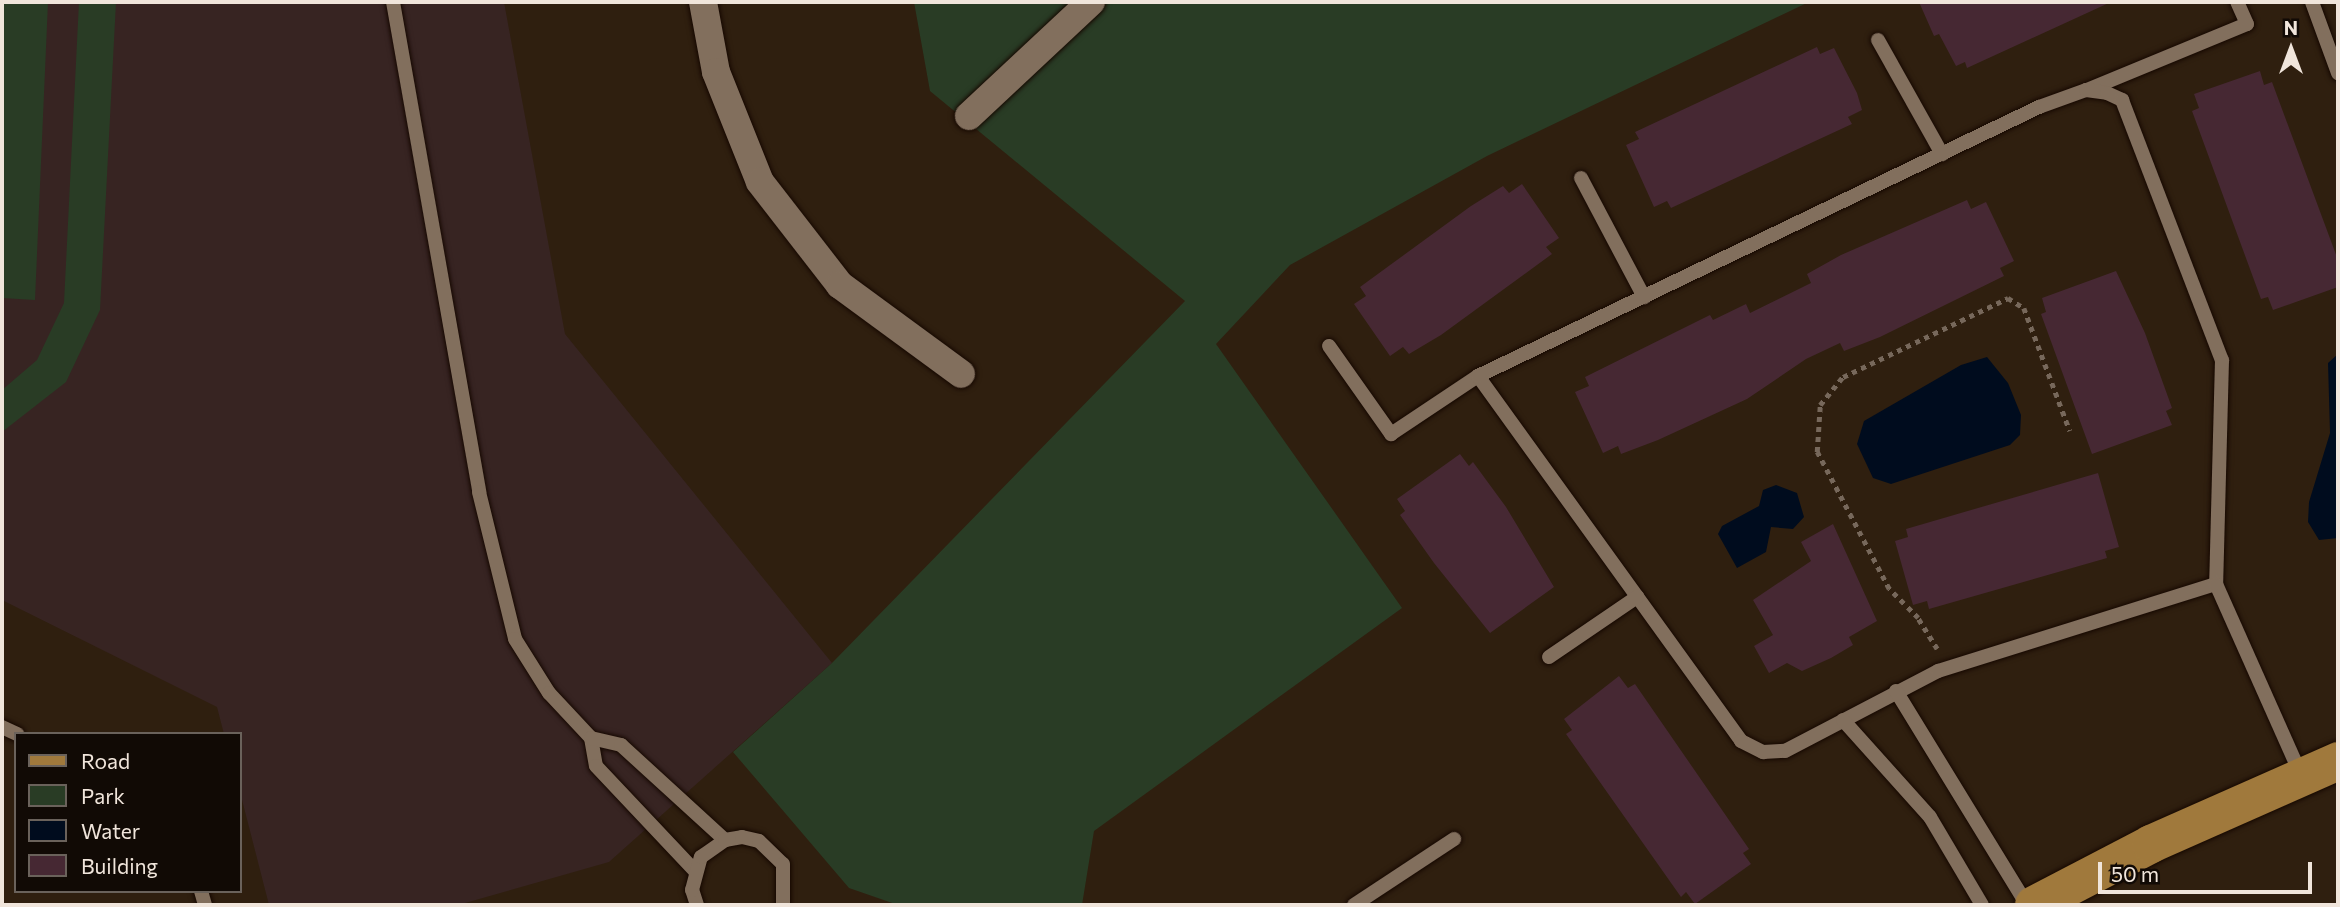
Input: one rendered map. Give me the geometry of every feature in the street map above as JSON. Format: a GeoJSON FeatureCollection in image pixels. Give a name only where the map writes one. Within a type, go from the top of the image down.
{"type":"FeatureCollection","features":[{"type":"Feature","properties":{"kind":"main road"},"geometry":{"type":"LineString","coordinates":[[2034,905],[2301,775],[2338,761]]}},
{"type":"Feature","properties":{"kind":"street"},"geometry":{"type":"LineString","coordinates":[[703,2],[716,72],[760,182],[840,285],[961,374]]}},
{"type":"Feature","properties":{"kind":"street"},"geometry":{"type":"LineString","coordinates":[[970,116],[1091,2]]}},
{"type":"Feature","properties":{"kind":"lane"},"geometry":{"type":"LineString","coordinates":[[393,2],[499,588],[515,639],[549,693],[591,738],[596,766],[694,870],[697,905]]}},
{"type":"Feature","properties":{"kind":"lane"},"geometry":{"type":"LineString","coordinates":[[1329,346],[1391,433],[1478,376],[1644,296],[1942,154],[2086,90],[2247,24],[2237,2]]}},
{"type":"Feature","properties":{"kind":"lane"},"geometry":{"type":"LineString","coordinates":[[2312,2],[2338,73]]}},
{"type":"Feature","properties":{"kind":"lane"},"geometry":{"type":"LineString","coordinates":[[1878,40],[1942,154]]}},
{"type":"Feature","properties":{"kind":"lane"},"geometry":{"type":"LineString","coordinates":[[2086,90],[2122,100],[2222,360],[2216,584],[2301,775]]}},
{"type":"Feature","properties":{"kind":"lane"},"geometry":{"type":"LineString","coordinates":[[1581,178],[1644,296]]}},
{"type":"Feature","properties":{"kind":"lane"},"geometry":{"type":"LineString","coordinates":[[1478,376],[1741,741],[1763,752],[1785,751],[1896,691],[1948,668],[2216,584]]}},
{"type":"Feature","properties":{"kind":"lane"},"geometry":{"type":"LineString","coordinates":[[1549,657],[1637,597]]}},
{"type":"Feature","properties":{"kind":"lane"},"geometry":{"type":"LineString","coordinates":[[1896,691],[2027,905]]}},
{"type":"Feature","properties":{"kind":"lane"},"geometry":{"type":"LineString","coordinates":[[1843,720],[1930,817],[1982,905]]}},
{"type":"Feature","properties":{"kind":"lane"},"geometry":{"type":"LineString","coordinates":[[591,738],[621,745],[725,840]]}},
{"type":"Feature","properties":{"kind":"lane"},"geometry":{"type":"LineString","coordinates":[[694,870],[725,840],[750,839],[773,850],[783,864],[787,903]]}},
{"type":"Feature","properties":{"kind":"lane"},"geometry":{"type":"LineString","coordinates":[[1354,905],[1454,839]]}},
{"type":"Feature","properties":{"kind":"path"},"geometry":{"type":"LineString","coordinates":[[1948,668],[1918,618],[1889,589],[1817,452],[1820,405],[1843,377],[2008,298],[2024,308],[2070,431]]}},
{"type":"Feature","properties":{"kind":"shaded area"},"geometry":{"type":"Polygon","coordinates":[[[2,2],[504,2],[565,334],[832,663],[609,862],[458,905],[269,905],[242,800],[242,732],[223,732],[217,707],[2,600],[2,2]]]}},
{"type":"Feature","properties":{"kind":"green space"},"geometry":{"type":"Polygon","coordinates":[[[2,2],[48,2],[35,300],[2,298],[2,2]]]}},
{"type":"Feature","properties":{"kind":"green space"},"geometry":{"type":"Polygon","coordinates":[[[79,2],[116,2],[100,310],[66,382],[2,432],[2,390],[37,360],[64,303],[79,2]]]}},
{"type":"Feature","properties":{"kind":"green space"},"geometry":{"type":"Polygon","coordinates":[[[914,2],[1809,2],[1487,156],[1290,265],[1216,344],[1402,608],[1094,831],[1082,905],[898,905],[849,888],[733,752],[832,663],[1185,301],[930,91],[914,2]]]}},
{"type":"Feature","properties":{"kind":"water"},"geometry":{"type":"Polygon","coordinates":[[[2338,354],[2338,538],[2319,540],[2308,522],[2309,502],[2330,433],[2328,363],[2338,354]]]}},
{"type":"Feature","properties":{"kind":"water"},"geometry":{"type":"Polygon","coordinates":[[[1987,357],[2008,383],[2021,415],[2020,435],[2010,445],[1891,484],[1873,478],[1857,444],[1864,421],[1961,365],[1987,357]]]}},
{"type":"Feature","properties":{"kind":"water"},"geometry":{"type":"Polygon","coordinates":[[[1776,485],[1797,493],[1804,517],[1793,529],[1771,527],[1766,552],[1737,568],[1718,534],[1722,526],[1759,506],[1763,490],[1776,485]]]}},
{"type":"Feature","properties":{"kind":"building"},"geometry":{"type":"Polygon","coordinates":[[[1919,2],[2111,2],[1967,68],[1965,62],[1956,66],[1939,34],[1934,36],[1919,2]]]}},
{"type":"Feature","properties":{"kind":"building"},"geometry":{"type":"Polygon","coordinates":[[[1817,47],[1820,54],[1834,48],[1857,93],[1862,110],[1848,117],[1852,124],[1671,208],[1667,201],[1654,207],[1626,145],[1639,139],[1635,132],[1817,47]]]}},
{"type":"Feature","properties":{"kind":"building"},"geometry":{"type":"Polygon","coordinates":[[[2260,71],[2264,85],[2272,82],[2338,260],[2338,287],[2273,310],[2268,297],[2261,299],[2192,111],[2199,108],[2194,94],[2260,71]]]}},
{"type":"Feature","properties":{"kind":"building"},"geometry":{"type":"Polygon","coordinates":[[[1522,184],[1559,238],[1546,247],[1552,254],[1441,335],[1409,354],[1403,347],[1390,356],[1354,304],[1366,296],[1360,287],[1471,206],[1503,186],[1509,193],[1522,184]]]}},
{"type":"Feature","properties":{"kind":"building"},"geometry":{"type":"Polygon","coordinates":[[[1967,200],[1971,209],[1986,202],[2014,261],[2000,268],[2004,276],[1880,337],[1844,351],[1840,343],[1806,359],[1747,399],[1658,440],[1621,454],[1618,446],[1603,453],[1575,392],[1589,386],[1585,377],[1710,315],[1713,320],[1746,304],[1750,313],[1811,283],[1807,274],[1841,255],[1967,200]]]}},
{"type":"Feature","properties":{"kind":"building"},"geometry":{"type":"Polygon","coordinates":[[[2116,271],[2145,333],[2172,408],[2166,411],[2172,425],[2092,454],[2041,314],[2046,312],[2042,298],[2116,271]]]}},
{"type":"Feature","properties":{"kind":"building"},"geometry":{"type":"Polygon","coordinates":[[[1460,454],[1469,466],[1473,462],[1506,507],[1554,587],[1490,633],[1400,515],[1405,511],[1397,499],[1460,454]]]}},
{"type":"Feature","properties":{"kind":"building"},"geometry":{"type":"Polygon","coordinates":[[[2098,473],[2119,547],[2105,551],[2107,558],[1929,609],[1927,601],[1913,605],[1895,541],[1908,537],[1906,529],[2098,473]]]}},
{"type":"Feature","properties":{"kind":"building"},"geometry":{"type":"Polygon","coordinates":[[[1833,524],[1877,621],[1849,637],[1853,645],[1831,658],[1802,671],[1787,663],[1769,673],[1754,646],[1773,635],[1753,600],[1811,561],[1801,542],[1833,524]]]}},
{"type":"Feature","properties":{"kind":"building"},"geometry":{"type":"Polygon","coordinates":[[[1619,676],[1628,688],[1635,684],[1749,849],[1743,853],[1751,864],[1695,904],[1686,892],[1681,897],[1566,734],[1572,730],[1564,719],[1619,676]]]}}]}
